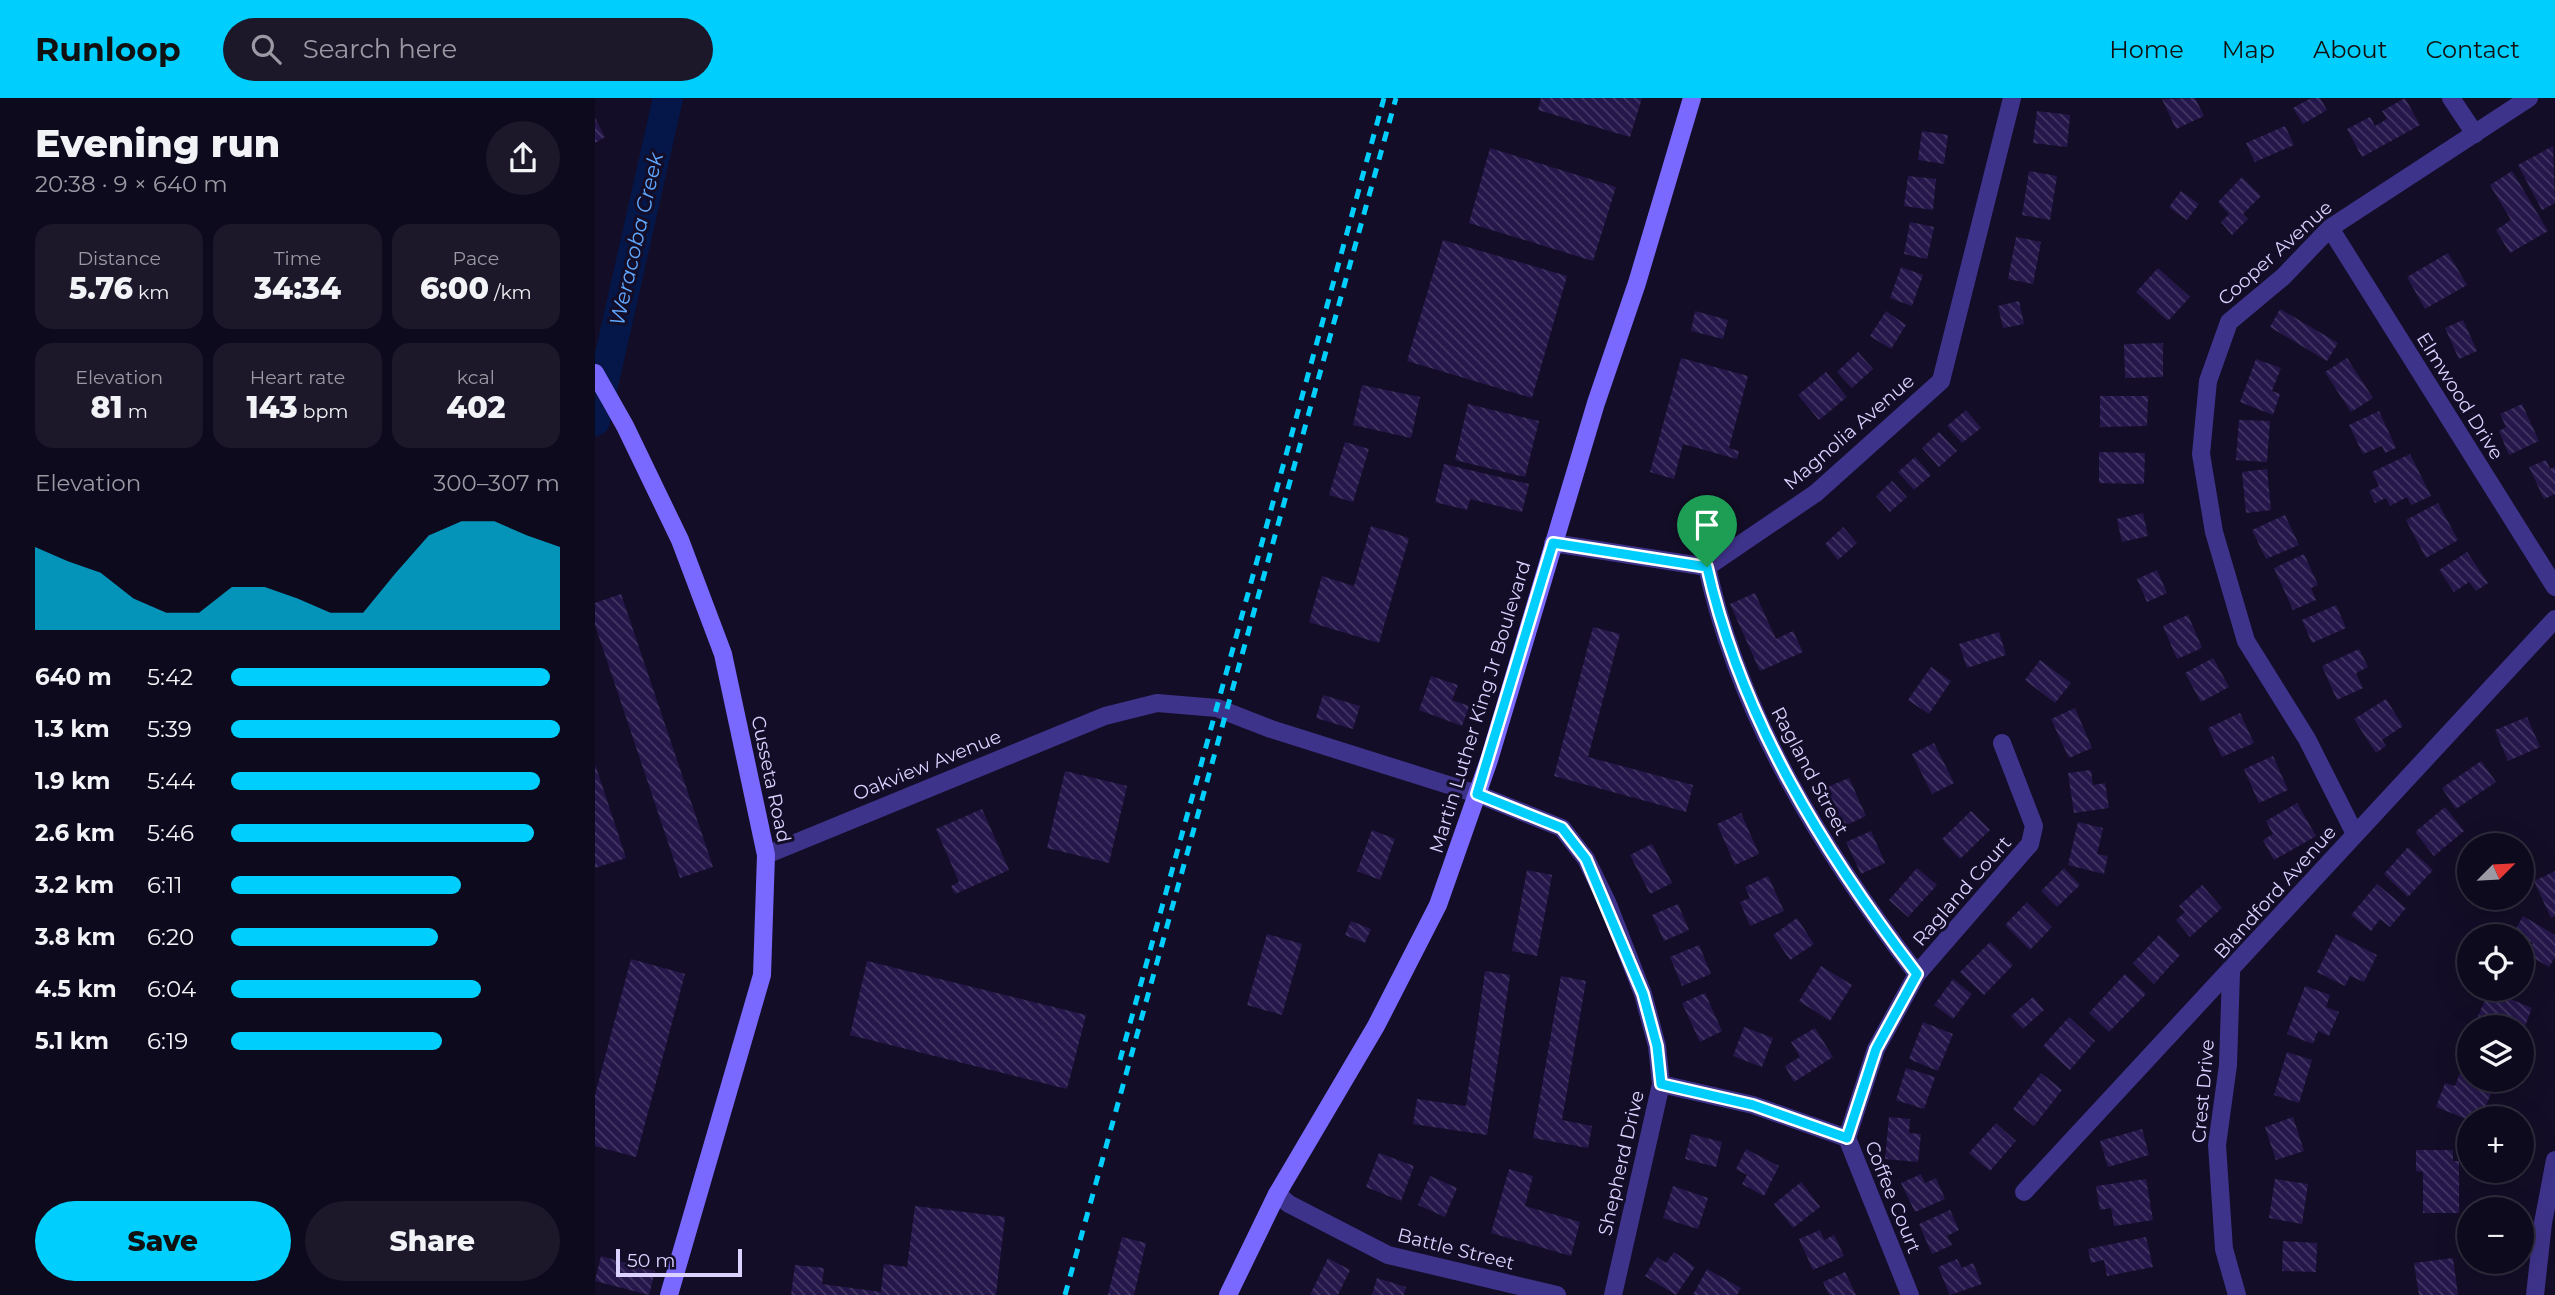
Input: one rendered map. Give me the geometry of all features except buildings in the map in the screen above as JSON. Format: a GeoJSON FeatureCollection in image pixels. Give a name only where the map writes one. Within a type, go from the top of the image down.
{"type":"FeatureCollection","features":[{"type":"Feature","properties":{"kind":"main road","name":"Martin Luther King Jr Boulevard"},"geometry":{"type":"LineString","coordinates":[[1228,1295],[1277,1194],[1375,1026],[1438,905],[1477,794],[1692,98]]}},
{"type":"Feature","properties":{"kind":"main road","name":"Cusseta Road"},"geometry":{"type":"LineString","coordinates":[[595,373],[625,426],[680,540],[723,654],[766,855],[762,975],[669,1295]]}},
{"type":"Feature","properties":{"kind":"street","name":"Magnolia Avenue"},"geometry":{"type":"LineString","coordinates":[[1707,567],[1815,493],[1941,381],[2012,98]]}},
{"type":"Feature","properties":{"kind":"street"},"geometry":{"type":"LineString","coordinates":[[2451,98],[2475,134]]}},
{"type":"Feature","properties":{"kind":"street","name":"Cooper Avenue"},"geometry":{"type":"LineString","coordinates":[[2355,834],[2307,739],[2246,641],[2214,532],[2201,454],[2208,381],[2229,322],[2283,277],[2330,228],[2529,98]]}},
{"type":"Feature","properties":{"kind":"street","name":"Elmwood Drive"},"geometry":{"type":"LineString","coordinates":[[2330,228],[2555,587]]}},
{"type":"Feature","properties":{"kind":"street"},"geometry":{"type":"LineString","coordinates":[[1553,543],[1707,567]]}},
{"type":"Feature","properties":{"kind":"street","name":"Ragland Street"},"geometry":{"type":"LineString","coordinates":[[1707,567],[1717,614],[1744,688],[1784,772],[1828,851],[1917,974]]}},
{"type":"Feature","properties":{"kind":"street","name":"Blandford Avenue"},"geometry":{"type":"LineString","coordinates":[[2024,1192],[2231,973],[2355,834],[2555,619]]}},
{"type":"Feature","properties":{"kind":"street","name":"Oakview Avenue"},"geometry":{"type":"LineString","coordinates":[[766,855],[1105,716],[1157,703],[1206,706],[1227,713]]}},
{"type":"Feature","properties":{"kind":"street","name":"Shepherd Drive"},"geometry":{"type":"LineString","coordinates":[[1227,713],[1477,794],[1562,828],[1586,859],[1643,994],[1657,1046],[1661,1084],[1613,1295]]}},
{"type":"Feature","properties":{"kind":"street","name":"Ragland Court"},"geometry":{"type":"LineString","coordinates":[[1847,1138],[1876,1049],[1917,974],[2030,844],[2034,827],[2002,743]]}},
{"type":"Feature","properties":{"kind":"street","name":"Crest Drive"},"geometry":{"type":"LineString","coordinates":[[2231,973],[2228,1065],[2217,1145],[2224,1249],[2237,1295]]}},
{"type":"Feature","properties":{"kind":"street","name":"Coffee Court"},"geometry":{"type":"LineString","coordinates":[[1661,1084],[1753,1105],[1847,1138],[1910,1295]]}},
{"type":"Feature","properties":{"kind":"street"},"geometry":{"type":"LineString","coordinates":[[2535,1295],[2543,1223],[2555,1160]]}},
{"type":"Feature","properties":{"kind":"street","name":"Battle Street"},"geometry":{"type":"LineString","coordinates":[[1277,1194],[1289,1204],[1388,1255],[1556,1295]]}},
{"type":"Feature","properties":{"kind":"waterway","name":"Weracoba Creek"},"geometry":{"type":"LineString","coordinates":[[595,421],[668,98]]}},
{"type":"Feature","properties":{"kind":"railway"},"geometry":{"type":"LineString","coordinates":[[1120,1060],[1384,98]]}},
{"type":"Feature","properties":{"kind":"railway"},"geometry":{"type":"LineString","coordinates":[[1065,1295],[1396,98]]}},
{"type":"Feature","properties":{"kind":"route"},"geometry":{"type":"LineString","coordinates":[[1553,543],[1707,567],[1717,614],[1744,688],[1784,772],[1828,851],[1917,974],[1876,1049],[1847,1138],[1753,1105],[1661,1084],[1657,1046],[1643,994],[1607,902],[1586,859],[1562,828],[1477,794],[1553,543]]}}]}
